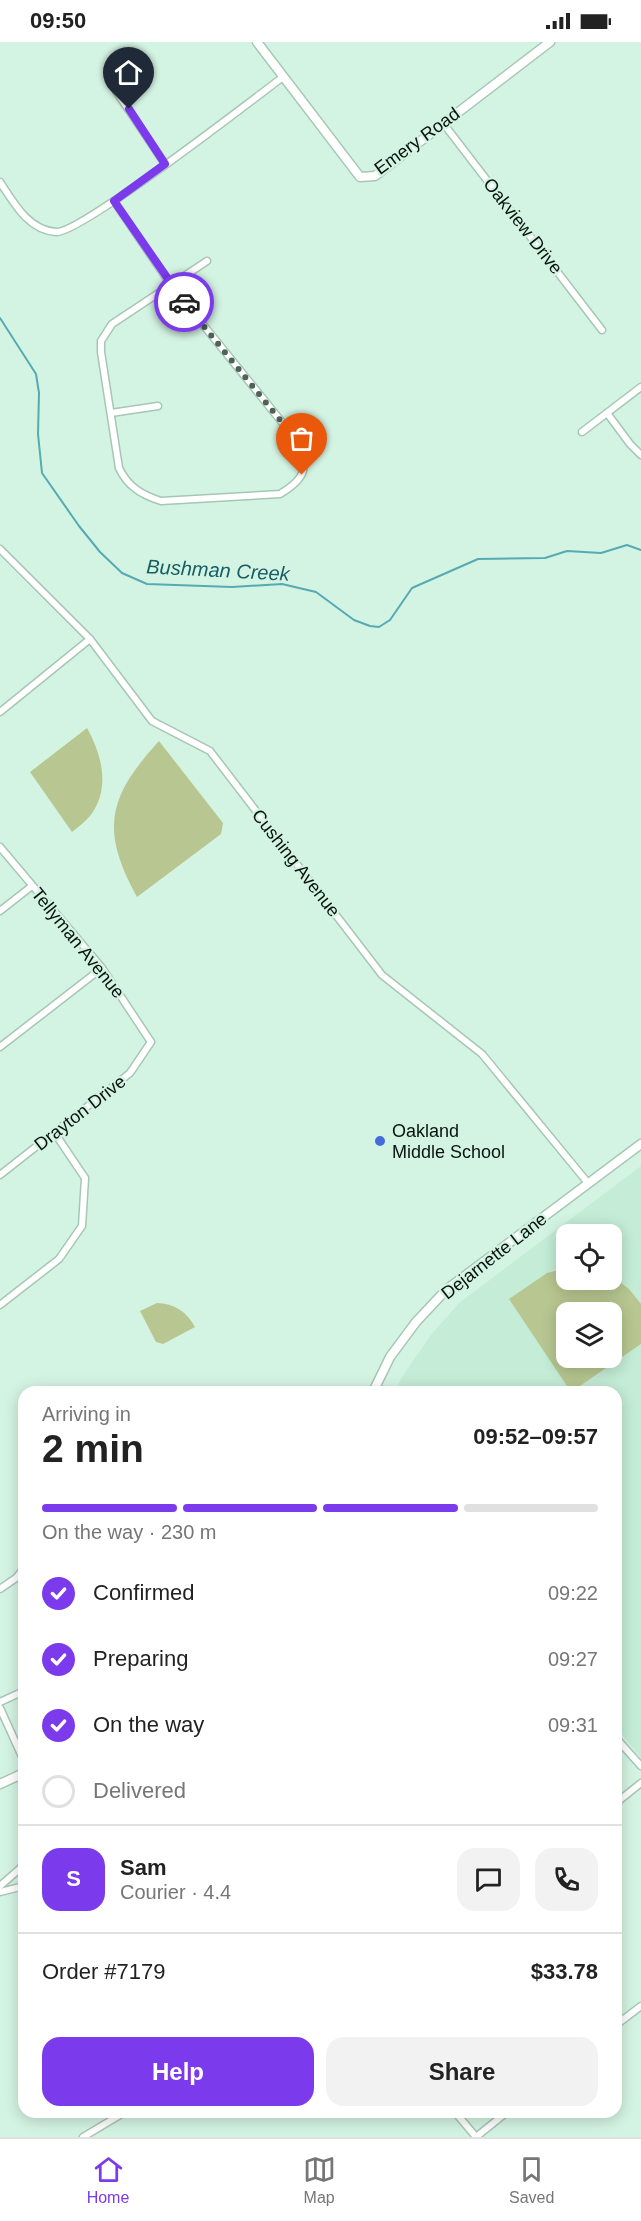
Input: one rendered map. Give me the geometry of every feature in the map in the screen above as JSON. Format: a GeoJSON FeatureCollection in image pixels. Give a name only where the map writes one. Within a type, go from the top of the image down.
{"type":"FeatureCollection","features":[{"type":"Feature","properties":{"kind":"street","name":"Emery Road"},"geometry":{"type":"LineString","coordinates":[[257,42],[360,177],[375,176],[550,42]]}},
{"type":"Feature","properties":{"kind":"street"},"geometry":{"type":"LineString","coordinates":[[0,182],[25,218],[48,231],[60,232],[84,222],[284,77]]}},
{"type":"Feature","properties":{"kind":"street"},"geometry":{"type":"LineString","coordinates":[[116,91],[165,164]]}},
{"type":"Feature","properties":{"kind":"street","name":"Oakview Drive"},"geometry":{"type":"LineString","coordinates":[[443,123],[602,330]]}},
{"type":"Feature","properties":{"kind":"street"},"geometry":{"type":"LineString","coordinates":[[114,201],[171,285],[298,442],[305,464],[302,475],[296,483],[280,494],[161,501],[139,492],[123,476],[101,341],[112,324],[171,285],[207,261]]}},
{"type":"Feature","properties":{"kind":"street"},"geometry":{"type":"LineString","coordinates":[[582,432],[641,387]]}},
{"type":"Feature","properties":{"kind":"street"},"geometry":{"type":"LineString","coordinates":[[111,413],[158,406]]}},
{"type":"Feature","properties":{"kind":"street"},"geometry":{"type":"LineString","coordinates":[[607,413],[641,455]]}},
{"type":"Feature","properties":{"kind":"street","name":"Cushing Avenue"},"geometry":{"type":"LineString","coordinates":[[0,549],[90,639],[152,721],[210,751],[382,975],[483,1054],[588,1183]]}},
{"type":"Feature","properties":{"kind":"street"},"geometry":{"type":"LineString","coordinates":[[0,712],[90,639]]}},
{"type":"Feature","properties":{"kind":"street","name":"Tellyman Avenue"},"geometry":{"type":"LineString","coordinates":[[0,847],[102,968],[151,1042]]}},
{"type":"Feature","properties":{"kind":"street"},"geometry":{"type":"LineString","coordinates":[[0,911],[32,886]]}},
{"type":"Feature","properties":{"kind":"street"},"geometry":{"type":"LineString","coordinates":[[0,1047],[102,968]]}},
{"type":"Feature","properties":{"kind":"street","name":"Drayton Drive"},"geometry":{"type":"LineString","coordinates":[[0,1175],[130,1074],[151,1042]]}},
{"type":"Feature","properties":{"kind":"street"},"geometry":{"type":"LineString","coordinates":[[0,1305],[59,1259],[82,1226],[85,1178],[54,1132]]}},
{"type":"Feature","properties":{"kind":"street","name":"Dejarnette Lane"},"geometry":{"type":"LineString","coordinates":[[376,1386],[390,1357],[416,1322],[446,1290],[641,1144]]}},
{"type":"Feature","properties":{"kind":"street"},"geometry":{"type":"LineString","coordinates":[[0,1589],[18,1576]]}},
{"type":"Feature","properties":{"kind":"street"},"geometry":{"type":"LineString","coordinates":[[0,1702],[18,1694]]}},
{"type":"Feature","properties":{"kind":"street"},"geometry":{"type":"LineString","coordinates":[[0,1708],[18,1748]]}},
{"type":"Feature","properties":{"kind":"street"},"geometry":{"type":"LineString","coordinates":[[622,1745],[641,1766]]}},
{"type":"Feature","properties":{"kind":"street"},"geometry":{"type":"LineString","coordinates":[[0,1784],[18,1776]]}},
{"type":"Feature","properties":{"kind":"street"},"geometry":{"type":"LineString","coordinates":[[622,1798],[641,1783]]}},
{"type":"Feature","properties":{"kind":"street"},"geometry":{"type":"LineString","coordinates":[[0,1886],[18,1870]]}},
{"type":"Feature","properties":{"kind":"street"},"geometry":{"type":"LineString","coordinates":[[0,1892],[18,1888]]}},
{"type":"Feature","properties":{"kind":"street"},"geometry":{"type":"LineString","coordinates":[[622,2020],[641,2006]]}},
{"type":"Feature","properties":{"kind":"street"},"geometry":{"type":"LineString","coordinates":[[83,2137],[116,2118]]}},
{"type":"Feature","properties":{"kind":"street"},"geometry":{"type":"LineString","coordinates":[[460,2118],[476,2137],[500,2118]]}},
{"type":"Feature","properties":{"kind":"shaded area"},"geometry":{"type":"Polygon","coordinates":[[[87,728],[97,749],[102,783],[97,806],[88,818],[72,832],[30,772],[87,728]]]}},
{"type":"Feature","properties":{"kind":"shaded area"},"geometry":{"type":"Polygon","coordinates":[[[159,741],[223,823],[221,834],[137,897],[117,851],[114,832],[115,814],[120,796],[129,779],[159,741]]]}},
{"type":"Feature","properties":{"kind":"shaded area"},"geometry":{"type":"Polygon","coordinates":[[[641,1166],[641,1758],[622,1734],[622,1386],[397,1386],[431,1335],[459,1303],[556,1230],[556,1290],[622,1290],[622,1224],[564,1224],[641,1166]]]}},
{"type":"Feature","properties":{"kind":"shaded area"},"geometry":{"type":"Polygon","coordinates":[[[556,1271],[556,1290],[622,1290],[622,1284],[641,1304],[641,1344],[622,1357],[622,1302],[556,1302],[556,1368],[606,1368],[580,1386],[567,1386],[509,1299],[547,1273],[556,1271]]]}},
{"type":"Feature","properties":{"kind":"shaded area"},"geometry":{"type":"Polygon","coordinates":[[[157,1303],[179,1309],[195,1327],[163,1344],[156,1342],[140,1311],[157,1303]]]}},
{"type":"Feature","properties":{"kind":"waterway","name":"Bushman Creek"},"geometry":{"type":"LineString","coordinates":[[0,318],[36,374],[39,393],[38,434],[42,473],[100,552],[122,573],[147,584],[232,587],[282,584],[316,592],[354,620],[379,627],[390,620],[412,588],[478,559],[545,558],[567,551],[601,553],[627,545],[641,550]]}},
{"type":"Feature","properties":{"kind":"way so far"},"geometry":{"type":"LineString","coordinates":[[184,302],[298,442],[305,464],[302,475]]}},
{"type":"Feature","properties":{"kind":"place","name":"Oakland Middle School"},"geometry":{"type":"Point","coordinates":[380,1141]}},
{"type":"Feature","properties":{"kind":"route"},"geometry":{"type":"LineString","coordinates":[[129,109],[165,164],[114,201],[184,302]]}}]}
